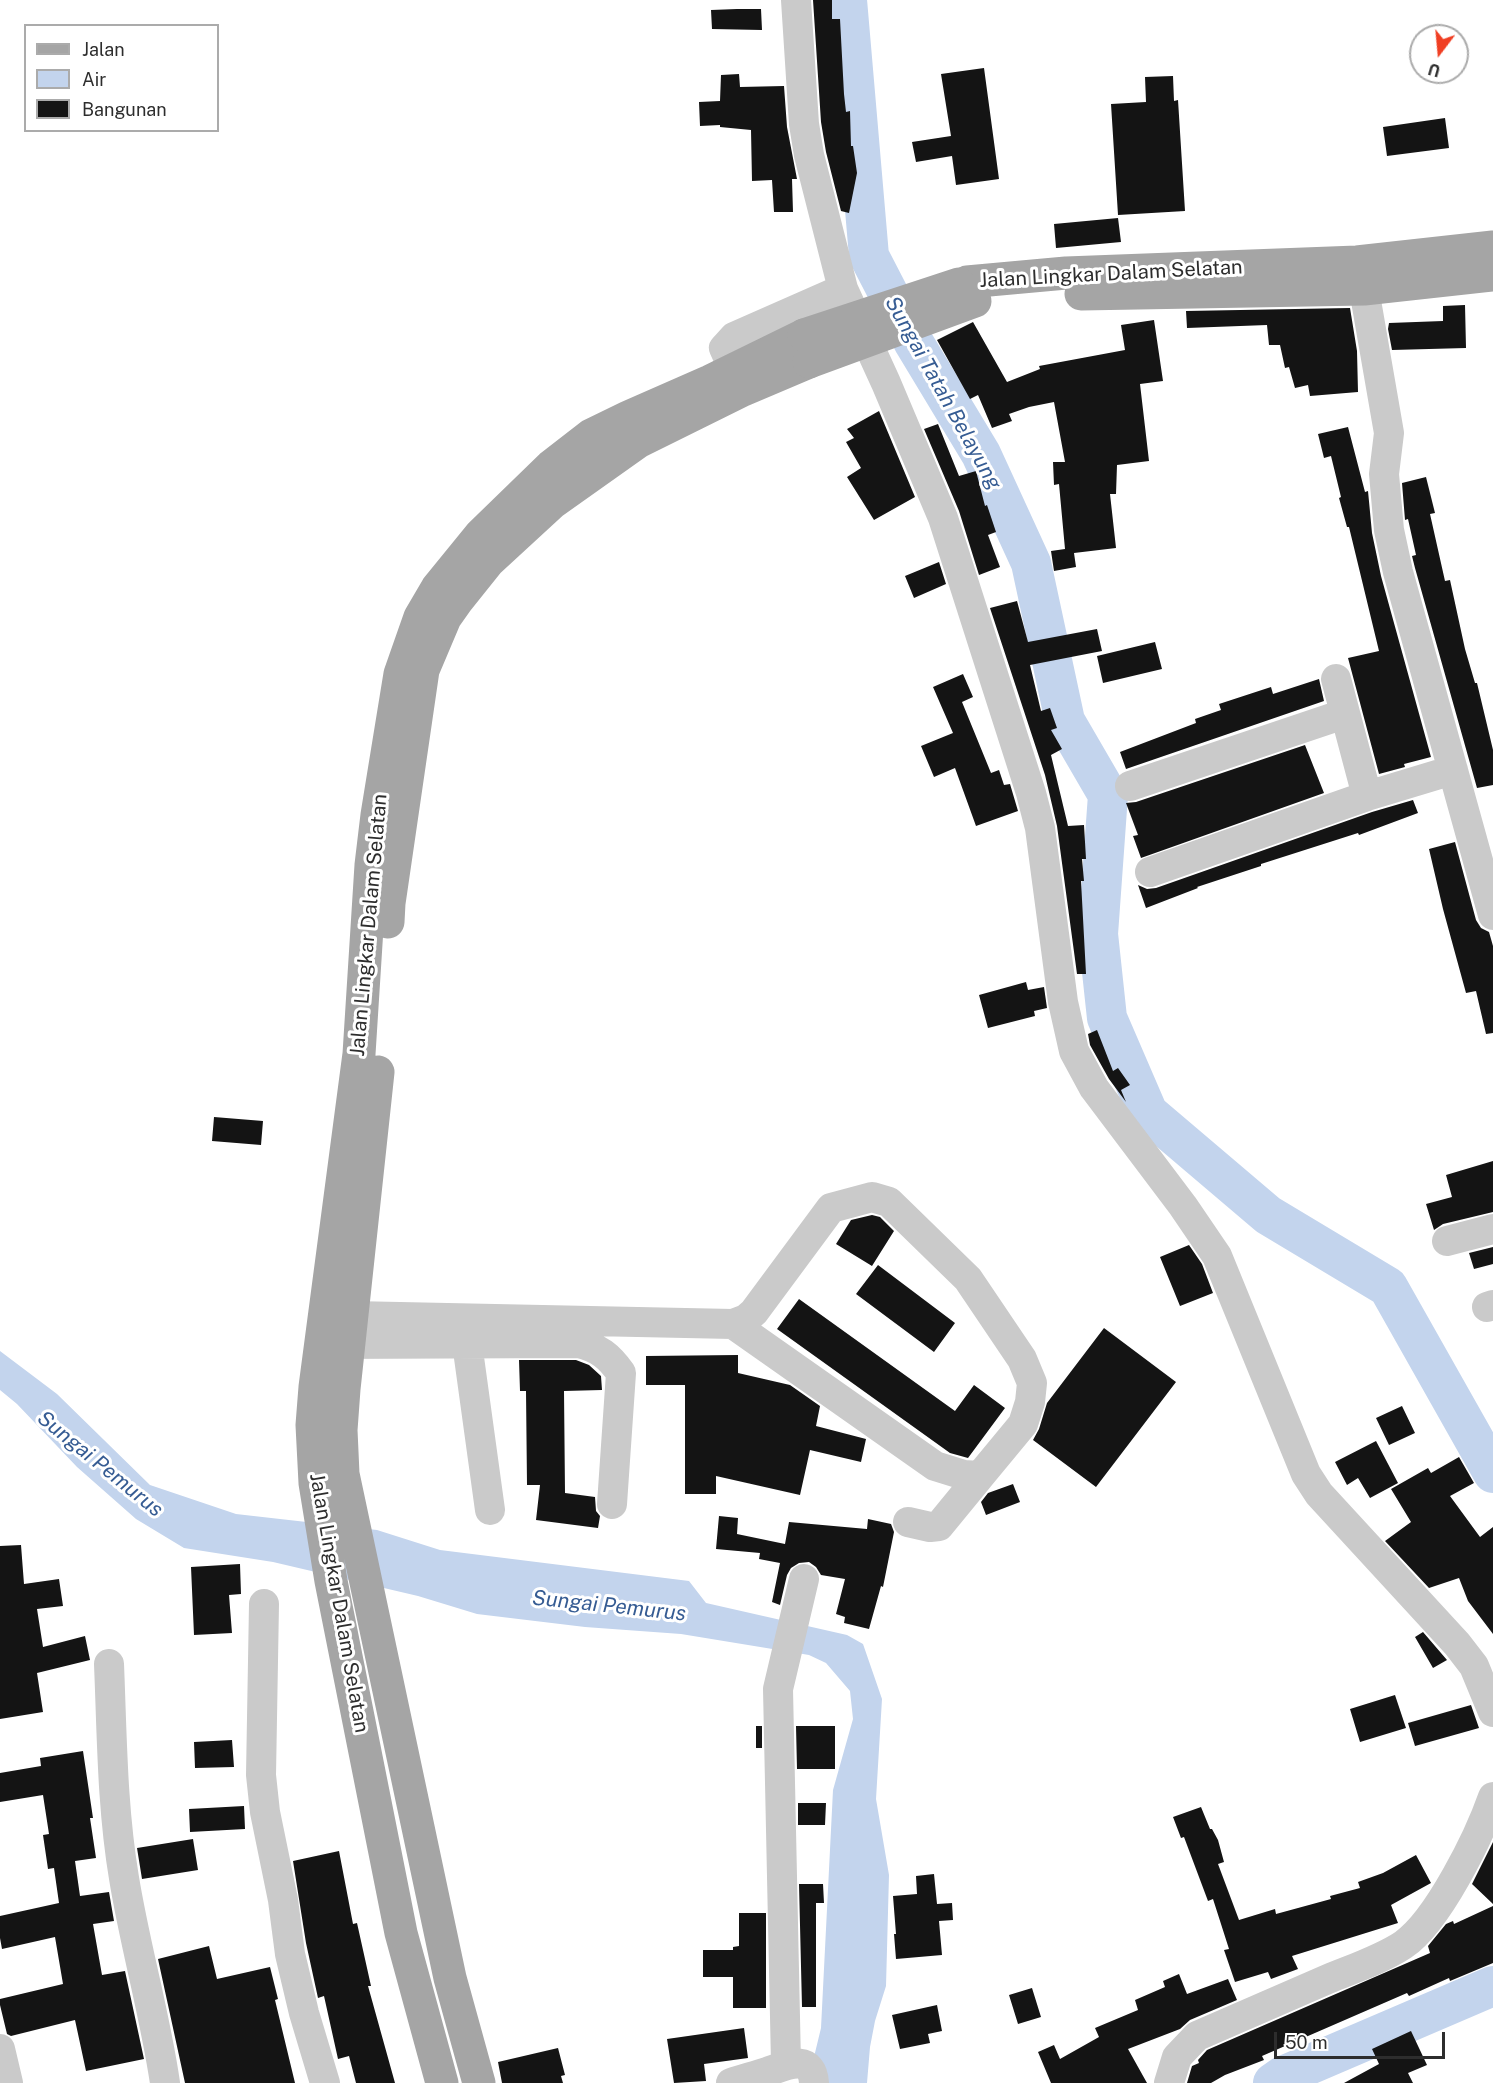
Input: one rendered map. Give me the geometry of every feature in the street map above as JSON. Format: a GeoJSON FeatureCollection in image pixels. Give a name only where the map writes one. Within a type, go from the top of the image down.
{"type":"FeatureCollection","features":[{"type":"Feature","properties":{"kind":"main road","name":"Jalan Lingkar Dalam Selatan"},"geometry":{"type":"LineString","coordinates":[[442,2083],[401,1933],[343,1644],[329,1479],[341,1430],[341,1335],[380,1055],[389,903],[423,670],[445,618],[489,561],[552,503],[569,471],[638,442],[738,380],[807,349],[971,292],[1066,273],[1357,262],[1493,247]]}},
{"type":"Feature","properties":{"kind":"main road","name":"Jalan Lingkar Dalam Selatan"},"geometry":{"type":"LineString","coordinates":[[971,292],[1005,295],[1364,289],[1493,275]]}},
{"type":"Feature","properties":{"kind":"main road","name":"Jalan Lingkar Dalam Selatan"},"geometry":{"type":"LineString","coordinates":[[329,1479],[378,1640],[450,1978],[479,2083]]}},
{"type":"Feature","properties":{"kind":"main road"},"geometry":{"type":"LineString","coordinates":[[401,1933],[438,1923]]}},
{"type":"Feature","properties":{"kind":"street"},"geometry":{"type":"LineString","coordinates":[[796,0],[807,145],[843,289],[943,518],[1031,793],[1040,828],[1063,1002],[1074,1051],[1094,1088],[1183,1206],[1217,1256],[1306,1474],[1319,1494],[1457,1644],[1484,1660],[1493,1712]]}},
{"type":"Feature","properties":{"kind":"street"},"geometry":{"type":"LineString","coordinates":[[738,380],[724,348],[734,337],[843,289]]}},
{"type":"Feature","properties":{"kind":"street"},"geometry":{"type":"LineString","coordinates":[[1364,289],[1389,433],[1384,474],[1389,530],[1398,572],[1493,915]]}},
{"type":"Feature","properties":{"kind":"street"},"geometry":{"type":"LineString","coordinates":[[1336,679],[1366,796]]}},
{"type":"Feature","properties":{"kind":"street"},"geometry":{"type":"LineString","coordinates":[[1130,786],[1344,714]]}},
{"type":"Feature","properties":{"kind":"street"},"geometry":{"type":"LineString","coordinates":[[1150,872],[1366,796],[1453,770]]}},
{"type":"Feature","properties":{"kind":"street"},"geometry":{"type":"LineString","coordinates":[[341,1335],[733,1324],[746,1319],[754,1312],[831,1208],[872,1197],[889,1202],[968,1279],[1022,1359],[1032,1383],[1030,1402],[1023,1424],[939,1526],[930,1527],[908,1522]]}},
{"type":"Feature","properties":{"kind":"street"},"geometry":{"type":"LineString","coordinates":[[1448,1241],[1493,1229]]}},
{"type":"Feature","properties":{"kind":"street"},"geometry":{"type":"LineString","coordinates":[[733,1324],[766,1362],[935,1466],[964,1475],[980,1476]]}},
{"type":"Feature","properties":{"kind":"street"},"geometry":{"type":"LineString","coordinates":[[341,1335],[467,1343],[578,1343],[595,1347],[606,1354],[621,1373],[612,1504]]}},
{"type":"Feature","properties":{"kind":"street"},"geometry":{"type":"LineString","coordinates":[[467,1343],[490,1510]]}},
{"type":"Feature","properties":{"kind":"street"},"geometry":{"type":"LineString","coordinates":[[786,2064],[778,1689],[804,1580]]}},
{"type":"Feature","properties":{"kind":"street"},"geometry":{"type":"LineString","coordinates":[[264,1604],[261,1775],[265,1812],[283,1900],[290,1954],[304,2013],[326,2083]]}},
{"type":"Feature","properties":{"kind":"street"},"geometry":{"type":"LineString","coordinates":[[110,1664],[117,1833],[165,2083]]}},
{"type":"Feature","properties":{"kind":"street"},"geometry":{"type":"LineString","coordinates":[[1169,2083],[1177,2056],[1197,2036],[1369,1961],[1403,1944],[1420,1929],[1443,1899],[1486,1816],[1493,1797]]}},
{"type":"Feature","properties":{"kind":"street"},"geometry":{"type":"LineString","coordinates":[[0,2049],[8,2083]]}},
{"type":"Feature","properties":{"kind":"street"},"geometry":{"type":"LineString","coordinates":[[731,2083],[786,2064],[800,2064],[808,2067],[813,2072],[814,2083]]}},
{"type":"Feature","properties":{"kind":"water","name":"Sungai Pemurus"},"geometry":{"type":"Polygon","coordinates":[[[0,1351],[57,1394],[150,1485],[236,1514],[377,1530],[440,1550],[689,1581],[706,1603],[847,1635],[863,1644],[882,1699],[876,1799],[889,1875],[886,1986],[875,2021],[867,2083],[817,2083],[814,2057],[821,2028],[833,1790],[853,1719],[850,1691],[826,1663],[809,1655],[681,1634],[585,1627],[477,1614],[418,1596],[273,1562],[184,1548],[136,1519],[77,1467],[17,1404],[0,1390],[0,1351]]]}},
{"type":"Feature","properties":{"kind":"building"},"geometry":{"type":"Polygon","coordinates":[[[813,0],[832,0],[832,19],[840,19],[844,94],[846,112],[850,111],[851,146],[853,146],[857,173],[849,213],[841,211],[826,152],[821,122],[813,0]]]}},
{"type":"Feature","properties":{"kind":"building"},"geometry":{"type":"Polygon","coordinates":[[[761,9],[762,30],[712,29],[711,10],[761,9]]]}},
{"type":"Feature","properties":{"kind":"building"},"geometry":{"type":"Polygon","coordinates":[[[984,68],[999,179],[956,185],[952,156],[916,162],[912,142],[951,136],[941,74],[984,68]]]}},
{"type":"Feature","properties":{"kind":"building"},"geometry":{"type":"Polygon","coordinates":[[[739,74],[740,87],[784,86],[787,127],[797,179],[792,179],[793,212],[774,212],[772,180],[752,181],[751,130],[720,127],[720,125],[700,126],[699,102],[720,101],[721,75],[739,74]]]}},
{"type":"Feature","properties":{"kind":"building"},"geometry":{"type":"Polygon","coordinates":[[[1173,76],[1174,101],[1178,100],[1185,211],[1118,215],[1111,104],[1146,102],[1145,77],[1173,76]]]}},
{"type":"Feature","properties":{"kind":"building"},"geometry":{"type":"Polygon","coordinates":[[[1445,118],[1449,148],[1387,156],[1383,127],[1445,118]]]}},
{"type":"Feature","properties":{"kind":"building"},"geometry":{"type":"Polygon","coordinates":[[[1118,218],[1121,242],[1056,248],[1054,224],[1118,218]]]}},
{"type":"Feature","properties":{"kind":"building"},"geometry":{"type":"Polygon","coordinates":[[[1465,305],[1466,348],[1392,350],[1389,323],[1443,321],[1443,306],[1465,305]]]}},
{"type":"Feature","properties":{"kind":"building"},"geometry":{"type":"Polygon","coordinates":[[[1350,308],[1357,351],[1358,392],[1310,396],[1308,385],[1295,388],[1289,367],[1285,368],[1280,345],[1269,345],[1267,325],[1187,328],[1186,311],[1350,308]]]}},
{"type":"Feature","properties":{"kind":"building"},"geometry":{"type":"Polygon","coordinates":[[[1154,320],[1163,381],[1140,384],[1149,461],[1117,465],[1116,494],[1110,494],[1116,548],[1074,553],[1076,567],[1054,571],[1051,551],[1065,549],[1059,484],[1054,485],[1053,462],[1065,462],[1054,402],[1009,414],[1012,421],[992,428],[978,395],[970,399],[937,340],[973,322],[1007,382],[1040,369],[1039,366],[1125,350],[1121,325],[1154,320]]]}},
{"type":"Feature","properties":{"kind":"building"},"geometry":{"type":"Polygon","coordinates":[[[879,411],[915,497],[874,520],[847,477],[861,468],[846,442],[854,438],[847,429],[879,411]]]}},
{"type":"Feature","properties":{"kind":"building"},"geometry":{"type":"Polygon","coordinates":[[[938,424],[959,476],[976,471],[985,506],[987,505],[996,532],[988,535],[1000,567],[979,575],[959,511],[924,429],[938,424]]]}},
{"type":"Feature","properties":{"kind":"building"},"geometry":{"type":"Polygon","coordinates":[[[1348,427],[1365,492],[1368,491],[1372,533],[1381,576],[1431,757],[1379,774],[1348,658],[1379,651],[1349,527],[1347,527],[1339,498],[1341,497],[1331,456],[1324,458],[1318,434],[1348,427]]]}},
{"type":"Feature","properties":{"kind":"building"},"geometry":{"type":"Polygon","coordinates":[[[1426,477],[1435,513],[1430,514],[1445,581],[1450,580],[1465,649],[1475,683],[1477,683],[1493,750],[1493,785],[1477,788],[1412,556],[1416,555],[1408,519],[1405,520],[1402,483],[1426,477]]]}},
{"type":"Feature","properties":{"kind":"building"},"geometry":{"type":"Polygon","coordinates":[[[939,562],[946,584],[914,598],[905,576],[939,562]]]}},
{"type":"Feature","properties":{"kind":"building"},"geometry":{"type":"Polygon","coordinates":[[[1017,601],[1028,642],[1097,629],[1102,651],[1030,665],[1041,711],[1050,708],[1057,728],[1051,730],[1062,749],[1051,755],[1068,826],[1084,825],[1086,859],[1082,859],[1084,881],[1081,881],[1086,974],[1077,974],[1057,826],[1045,775],[990,608],[1017,601]]]}},
{"type":"Feature","properties":{"kind":"building"},"geometry":{"type":"Polygon","coordinates":[[[1155,642],[1162,669],[1103,683],[1097,656],[1155,642]]]}},
{"type":"Feature","properties":{"kind":"building"},"geometry":{"type":"Polygon","coordinates":[[[963,674],[973,697],[962,702],[991,773],[999,770],[1004,785],[1010,784],[1018,811],[976,826],[955,768],[934,777],[921,746],[953,733],[933,687],[963,674]]]}},
{"type":"Feature","properties":{"kind":"building"},"geometry":{"type":"Polygon","coordinates":[[[1319,679],[1324,701],[1126,769],[1120,752],[1196,723],[1195,719],[1221,710],[1219,704],[1271,687],[1273,694],[1319,679]]]}},
{"type":"Feature","properties":{"kind":"building"},"geometry":{"type":"Polygon","coordinates":[[[1305,745],[1324,793],[1141,858],[1133,836],[1138,835],[1126,803],[1136,802],[1305,745]]]}},
{"type":"Feature","properties":{"kind":"building"},"geometry":{"type":"Polygon","coordinates":[[[1413,800],[1418,813],[1359,835],[1358,833],[1261,864],[1261,866],[1197,887],[1146,908],[1138,885],[1147,889],[1156,888],[1372,812],[1413,800]]]}},
{"type":"Feature","properties":{"kind":"building"},"geometry":{"type":"Polygon","coordinates":[[[1455,842],[1476,920],[1481,928],[1489,932],[1493,946],[1493,1033],[1486,1034],[1476,991],[1466,993],[1429,849],[1455,842]]]}},
{"type":"Feature","properties":{"kind":"building"},"geometry":{"type":"Polygon","coordinates":[[[1026,982],[1028,990],[1044,987],[1047,1008],[1034,1011],[1035,1016],[988,1028],[979,995],[1026,982]]]}},
{"type":"Feature","properties":{"kind":"building"},"geometry":{"type":"Polygon","coordinates":[[[1097,1030],[1113,1071],[1118,1068],[1130,1085],[1121,1090],[1126,1102],[1109,1079],[1090,1045],[1088,1034],[1097,1030]]]}},
{"type":"Feature","properties":{"kind":"building"},"geometry":{"type":"Polygon","coordinates":[[[214,1117],[263,1121],[261,1145],[212,1141],[214,1117]]]}},
{"type":"Feature","properties":{"kind":"building"},"geometry":{"type":"Polygon","coordinates":[[[1493,1161],[1493,1212],[1443,1224],[1434,1230],[1426,1204],[1452,1197],[1446,1175],[1493,1161]]]}},
{"type":"Feature","properties":{"kind":"building"},"geometry":{"type":"Polygon","coordinates":[[[872,1215],[880,1217],[894,1231],[872,1266],[836,1244],[851,1220],[872,1215]]]}},
{"type":"Feature","properties":{"kind":"building"},"geometry":{"type":"Polygon","coordinates":[[[1189,1245],[1202,1264],[1213,1293],[1180,1306],[1160,1257],[1189,1245]]]}},
{"type":"Feature","properties":{"kind":"building"},"geometry":{"type":"Polygon","coordinates":[[[1493,1247],[1493,1264],[1474,1269],[1469,1253],[1493,1247]]]}},
{"type":"Feature","properties":{"kind":"building"},"geometry":{"type":"Polygon","coordinates":[[[878,1265],[955,1323],[934,1352],[856,1294],[878,1265]]]}},
{"type":"Feature","properties":{"kind":"building"},"geometry":{"type":"Polygon","coordinates":[[[799,1299],[955,1411],[974,1385],[1005,1408],[968,1458],[950,1453],[777,1329],[799,1299]]]}},
{"type":"Feature","properties":{"kind":"building"},"geometry":{"type":"Polygon","coordinates":[[[1104,1328],[1176,1382],[1096,1487],[1033,1440],[1047,1403],[1104,1328]]]}},
{"type":"Feature","properties":{"kind":"building"},"geometry":{"type":"Polygon","coordinates":[[[738,1355],[738,1373],[790,1385],[820,1406],[816,1426],[866,1439],[861,1462],[810,1450],[800,1495],[716,1476],[716,1494],[685,1494],[685,1385],[646,1385],[646,1356],[738,1355]]]}},
{"type":"Feature","properties":{"kind":"building"},"geometry":{"type":"Polygon","coordinates":[[[519,1360],[576,1360],[589,1365],[601,1376],[602,1390],[564,1391],[565,1493],[595,1497],[596,1511],[600,1516],[598,1528],[536,1520],[540,1485],[527,1485],[526,1391],[520,1391],[519,1360]]]}},
{"type":"Feature","properties":{"kind":"building"},"geometry":{"type":"Polygon","coordinates":[[[1402,1406],[1415,1433],[1389,1445],[1376,1418],[1402,1406]]]}},
{"type":"Feature","properties":{"kind":"building"},"geometry":{"type":"Polygon","coordinates":[[[1376,1441],[1398,1483],[1370,1498],[1358,1478],[1347,1485],[1335,1462],[1376,1441]]]}},
{"type":"Feature","properties":{"kind":"building"},"geometry":{"type":"Polygon","coordinates":[[[1459,1457],[1474,1483],[1450,1496],[1480,1537],[1493,1527],[1493,1634],[1468,1601],[1459,1578],[1429,1588],[1385,1541],[1411,1522],[1391,1489],[1428,1468],[1431,1473],[1459,1457]]]}},
{"type":"Feature","properties":{"kind":"building"},"geometry":{"type":"Polygon","coordinates":[[[1013,1484],[1020,1502],[986,1515],[981,1502],[988,1493],[1013,1484]]]}},
{"type":"Feature","properties":{"kind":"building"},"geometry":{"type":"Polygon","coordinates":[[[719,1516],[738,1518],[737,1534],[785,1544],[789,1522],[867,1529],[868,1519],[891,1524],[894,1532],[883,1587],[881,1586],[869,1629],[844,1623],[845,1617],[836,1614],[845,1579],[821,1575],[809,1562],[799,1563],[791,1568],[787,1575],[780,1605],[772,1602],[780,1563],[759,1559],[760,1553],[716,1549],[719,1516]]]}},
{"type":"Feature","properties":{"kind":"building"},"geometry":{"type":"Polygon","coordinates":[[[21,1545],[24,1584],[59,1579],[63,1606],[37,1609],[43,1647],[85,1636],[90,1660],[37,1673],[43,1712],[0,1719],[0,1546],[21,1545]]]}},
{"type":"Feature","properties":{"kind":"building"},"geometry":{"type":"Polygon","coordinates":[[[240,1564],[241,1594],[229,1595],[232,1633],[194,1635],[191,1567],[240,1564]]]}},
{"type":"Feature","properties":{"kind":"building"},"geometry":{"type":"Polygon","coordinates":[[[1423,1632],[1447,1660],[1433,1668],[1415,1637],[1423,1632]]]}},
{"type":"Feature","properties":{"kind":"building"},"geometry":{"type":"Polygon","coordinates":[[[1395,1695],[1406,1728],[1360,1742],[1350,1709],[1395,1695]]]}},
{"type":"Feature","properties":{"kind":"building"},"geometry":{"type":"Polygon","coordinates":[[[1471,1705],[1479,1728],[1415,1746],[1408,1723],[1471,1705]]]}},
{"type":"Feature","properties":{"kind":"building"},"geometry":{"type":"Polygon","coordinates":[[[756,1726],[762,1726],[762,1748],[756,1748],[756,1726]]]}},
{"type":"Feature","properties":{"kind":"building"},"geometry":{"type":"Polygon","coordinates":[[[796,1726],[835,1726],[835,1769],[797,1769],[796,1726]]]}},
{"type":"Feature","properties":{"kind":"building"},"geometry":{"type":"Polygon","coordinates":[[[232,1740],[234,1767],[195,1768],[194,1742],[232,1740]]]}},
{"type":"Feature","properties":{"kind":"building"},"geometry":{"type":"Polygon","coordinates":[[[83,1751],[93,1818],[90,1818],[96,1858],[75,1861],[80,1896],[109,1892],[114,1921],[93,1924],[102,1975],[125,1971],[144,2059],[86,2071],[75,2020],[11,2036],[7,2034],[0,2005],[0,1999],[63,1984],[55,1937],[2,1949],[0,1916],[59,1903],[54,1868],[48,1869],[43,1835],[49,1834],[43,1795],[0,1802],[0,1773],[41,1766],[40,1758],[83,1751]]]}},
{"type":"Feature","properties":{"kind":"building"},"geometry":{"type":"Polygon","coordinates":[[[798,1803],[826,1803],[825,1825],[798,1825],[798,1803]]]}},
{"type":"Feature","properties":{"kind":"building"},"geometry":{"type":"Polygon","coordinates":[[[244,1806],[245,1829],[190,1832],[189,1809],[244,1806]]]}},
{"type":"Feature","properties":{"kind":"building"},"geometry":{"type":"Polygon","coordinates":[[[1201,1807],[1210,1829],[1218,1840],[1224,1862],[1218,1864],[1239,1920],[1275,1909],[1276,1914],[1331,1899],[1330,1896],[1360,1888],[1358,1882],[1383,1873],[1416,1855],[1431,1883],[1391,1905],[1398,1923],[1292,1956],[1298,1969],[1271,1979],[1268,1972],[1235,1982],[1224,1950],[1229,1949],[1213,1899],[1208,1901],[1184,1837],[1181,1838],[1173,1817],[1201,1807]]]}},
{"type":"Feature","properties":{"kind":"building"},"geometry":{"type":"Polygon","coordinates":[[[193,1839],[198,1870],[142,1879],[137,1848],[193,1839]]]}},
{"type":"Feature","properties":{"kind":"building"},"geometry":{"type":"Polygon","coordinates":[[[1493,1842],[1493,1904],[1472,1884],[1493,1842]]]}},
{"type":"Feature","properties":{"kind":"building"},"geometry":{"type":"Polygon","coordinates":[[[339,1851],[353,1924],[357,1923],[371,1986],[368,1986],[395,2083],[356,2083],[349,2056],[338,2059],[324,1996],[318,1998],[306,1943],[293,1861],[339,1851]]]}},
{"type":"Feature","properties":{"kind":"building"},"geometry":{"type":"Polygon","coordinates":[[[934,1874],[937,1904],[952,1903],[953,1920],[939,1921],[942,1955],[896,1959],[893,1896],[917,1894],[916,1876],[934,1874]]]}},
{"type":"Feature","properties":{"kind":"building"},"geometry":{"type":"Polygon","coordinates":[[[799,1884],[823,1884],[824,1903],[816,1903],[816,2007],[802,2007],[799,1884]]]}},
{"type":"Feature","properties":{"kind":"building"},"geometry":{"type":"Polygon","coordinates":[[[1493,1906],[1493,1963],[1450,1981],[1449,1978],[1409,1996],[1407,1993],[1262,2056],[1264,2060],[1211,2083],[1187,2083],[1192,2066],[1199,2063],[1198,2060],[1207,2050],[1430,1953],[1428,1946],[1446,1924],[1453,1921],[1454,1924],[1493,1906]]]}},
{"type":"Feature","properties":{"kind":"building"},"geometry":{"type":"Polygon","coordinates":[[[739,1913],[766,1913],[766,2008],[733,2008],[733,1977],[703,1977],[703,1950],[733,1950],[733,1947],[739,1946],[739,1913]]]}},
{"type":"Feature","properties":{"kind":"building"},"geometry":{"type":"Polygon","coordinates":[[[209,1946],[217,1979],[270,1967],[278,1999],[275,2000],[295,2083],[185,2083],[158,1959],[209,1946]]]}},
{"type":"Feature","properties":{"kind":"building"},"geometry":{"type":"Polygon","coordinates":[[[1179,1974],[1187,1994],[1228,1979],[1237,2000],[1190,2020],[1180,2029],[1128,2049],[1147,2083],[1051,2083],[1038,2052],[1054,2045],[1060,2059],[1099,2037],[1095,2028],[1138,2010],[1135,2000],[1165,1987],[1163,1981],[1179,1974]]]}},
{"type":"Feature","properties":{"kind":"building"},"geometry":{"type":"Polygon","coordinates":[[[1032,1988],[1041,2017],[1018,2024],[1009,1995],[1032,1988]]]}},
{"type":"Feature","properties":{"kind":"building"},"geometry":{"type":"Polygon","coordinates":[[[937,2005],[942,2031],[928,2034],[930,2043],[900,2049],[892,2015],[937,2005]]]}},
{"type":"Feature","properties":{"kind":"building"},"geometry":{"type":"Polygon","coordinates":[[[744,2028],[748,2058],[704,2064],[706,2081],[674,2083],[667,2039],[744,2028]]]}},
{"type":"Feature","properties":{"kind":"building"},"geometry":{"type":"Polygon","coordinates":[[[1411,2031],[1427,2065],[1408,2073],[1413,2083],[1344,2083],[1379,2064],[1372,2049],[1411,2031]]]}},
{"type":"Feature","properties":{"kind":"building"},"geometry":{"type":"Polygon","coordinates":[[[558,2048],[565,2075],[561,2076],[563,2083],[502,2083],[498,2062],[558,2048]]]}},
{"type":"Feature","properties":{"kind":"waterway","name":"Sungai Tatah Belayung"},"geometry":{"type":"LineString","coordinates":[[847,0],[869,256],[914,343],[981,454],[1031,563],[1065,721],[1108,795],[1098,934],[1107,1018],[1148,1113],[1268,1215],[1388,1287],[1493,1473]]}},
{"type":"Feature","properties":{"kind":"waterway","name":"Sungai Tatah Belayung"},"geometry":{"type":"LineString","coordinates":[[1273,2083],[1283,2076],[1493,1986]]}}]}
